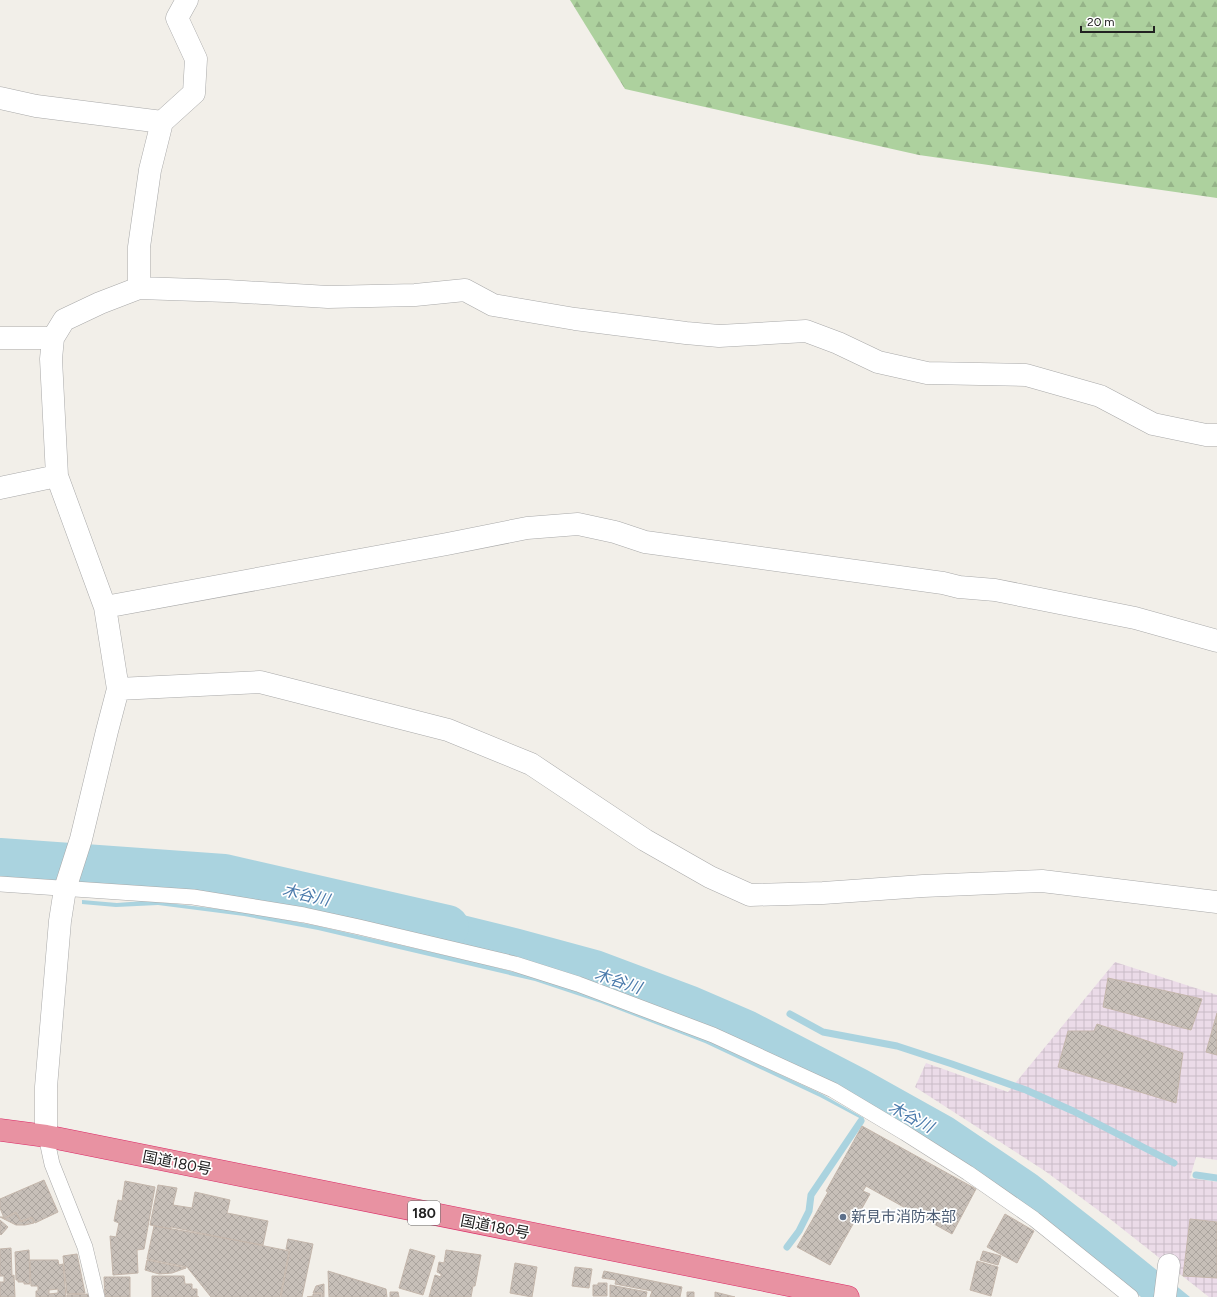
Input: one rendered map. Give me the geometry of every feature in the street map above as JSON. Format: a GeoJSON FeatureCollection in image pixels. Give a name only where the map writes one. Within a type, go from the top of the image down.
{"type":"FeatureCollection","features":[{"type":"Feature","properties":{"kind":"highway","name":"国道180号"},"geometry":{"type":"LineString","coordinates":[[0,1130],[46,1136],[848,1297]]}},
{"type":"Feature","properties":{"kind":"street"},"geometry":{"type":"LineString","coordinates":[[139,288],[139,247],[141,232],[150,170],[162,122],[194,93],[196,59],[177,18],[188,0]]}},
{"type":"Feature","properties":{"kind":"street"},"geometry":{"type":"LineString","coordinates":[[0,98],[36,106],[162,122]]}},
{"type":"Feature","properties":{"kind":"street"},"geometry":{"type":"LineString","coordinates":[[46,1136],[46,1087],[60,921],[65,889],[81,839],[118,689],[105,607],[58,476],[51,360],[53,338],[64,320],[100,303],[139,288],[228,291],[328,297],[415,294],[465,290],[493,305],[575,319],[686,333],[719,336],[806,331],[838,343],[878,362],[927,373],[1026,375],[1100,396],[1153,424],[1206,435],[1217,435]]}},
{"type":"Feature","properties":{"kind":"street"},"geometry":{"type":"LineString","coordinates":[[0,338],[53,338]]}},
{"type":"Feature","properties":{"kind":"street"},"geometry":{"type":"LineString","coordinates":[[0,488],[58,476]]}},
{"type":"Feature","properties":{"kind":"street"},"geometry":{"type":"LineString","coordinates":[[105,607],[527,528],[578,524],[615,532],[645,542],[943,582],[959,588],[995,590],[1135,618],[1217,641]]}},
{"type":"Feature","properties":{"kind":"street"},"geometry":{"type":"LineString","coordinates":[[118,689],[260,682],[448,730],[530,764],[645,840],[710,877],[750,895],[823,893],[923,886],[1042,881],[1217,902]]}},
{"type":"Feature","properties":{"kind":"street"},"geometry":{"type":"LineString","coordinates":[[1165,1297],[1169,1265]]}},
{"type":"Feature","properties":{"kind":"lane"},"geometry":{"type":"LineString","coordinates":[[0,884],[193,897],[304,915],[514,964],[578,984],[642,1007],[713,1035],[840,1094],[906,1133],[956,1165],[1034,1219],[1131,1297]]}},
{"type":"Feature","properties":{"kind":"lane"},"geometry":{"type":"LineString","coordinates":[[46,1136],[52,1164],[85,1247],[97,1297]]}},
{"type":"Feature","properties":{"kind":"shaded area"},"geometry":{"type":"Polygon","coordinates":[[[1115,962],[1217,995],[1217,1160],[1196,1157],[1190,1178],[1217,1182],[1217,1297],[1209,1297],[1110,1219],[1045,1171],[915,1087],[926,1063],[1008,1092],[1115,962]]]}},
{"type":"Feature","properties":{"kind":"green space"},"geometry":{"type":"Polygon","coordinates":[[[570,0],[1217,0],[1217,198],[919,155],[625,89],[570,0]]]}},
{"type":"Feature","properties":{"kind":"water"},"geometry":{"type":"Polygon","coordinates":[[[394,898],[520,929],[601,951],[697,987],[755,1012],[867,1070],[953,1118],[1037,1175],[1190,1297],[1141,1297],[1026,1205],[933,1142],[835,1087],[722,1033],[384,929],[394,898]]]}},
{"type":"Feature","properties":{"kind":"water"},"geometry":{"type":"Polygon","coordinates":[[[82,900],[117,903],[143,901],[159,902],[245,912],[318,926],[479,963],[549,981],[706,1040],[822,1094],[864,1118],[863,1120],[820,1097],[705,1043],[601,1003],[535,981],[318,930],[244,916],[158,905],[116,907],[82,904],[82,900]]]}},
{"type":"Feature","properties":{"kind":"building"},"geometry":{"type":"Polygon","coordinates":[[[1108,978],[1202,999],[1191,1030],[1103,1007],[1108,978]]]}},
{"type":"Feature","properties":{"kind":"building"},"geometry":{"type":"Polygon","coordinates":[[[1217,1013],[1217,1055],[1206,1052],[1217,1013]]]}},
{"type":"Feature","properties":{"kind":"building"},"geometry":{"type":"Polygon","coordinates":[[[1097,1024],[1183,1053],[1176,1103],[1058,1067],[1068,1031],[1094,1031],[1097,1024]]]}},
{"type":"Feature","properties":{"kind":"building"},"geometry":{"type":"Polygon","coordinates":[[[862,1126],[976,1189],[952,1234],[866,1186],[863,1191],[870,1194],[830,1265],[797,1247],[828,1192],[826,1191],[862,1126]]]}},
{"type":"Feature","properties":{"kind":"building"},"geometry":{"type":"Polygon","coordinates":[[[44,1180],[58,1212],[35,1223],[32,1217],[21,1221],[16,1212],[4,1218],[0,1208],[0,1199],[44,1180]]]}},
{"type":"Feature","properties":{"kind":"building"},"geometry":{"type":"Polygon","coordinates":[[[125,1181],[155,1187],[144,1249],[137,1250],[138,1273],[113,1275],[110,1236],[116,1237],[119,1223],[114,1221],[118,1200],[122,1201],[125,1181]]]}},
{"type":"Feature","properties":{"kind":"building"},"geometry":{"type":"Polygon","coordinates":[[[158,1185],[177,1188],[173,1205],[192,1208],[195,1192],[230,1200],[227,1213],[268,1221],[263,1245],[150,1225],[158,1185]]]}},
{"type":"Feature","properties":{"kind":"building"},"geometry":{"type":"Polygon","coordinates":[[[16,1213],[21,1222],[32,1218],[34,1223],[16,1225],[4,1219],[16,1213]]]}},
{"type":"Feature","properties":{"kind":"building"},"geometry":{"type":"Polygon","coordinates":[[[1005,1214],[1034,1231],[1017,1263],[987,1247],[1005,1214]]]}},
{"type":"Feature","properties":{"kind":"building"},"geometry":{"type":"Polygon","coordinates":[[[1190,1219],[1217,1222],[1217,1278],[1183,1276],[1190,1219]]]}},
{"type":"Feature","properties":{"kind":"building"},"geometry":{"type":"Polygon","coordinates":[[[0,1220],[8,1227],[1,1235],[0,1234],[0,1220]]]}},
{"type":"Feature","properties":{"kind":"building"},"geometry":{"type":"Polygon","coordinates":[[[154,1226],[171,1229],[171,1227],[289,1251],[280,1297],[211,1297],[187,1267],[147,1259],[154,1226]]]}},
{"type":"Feature","properties":{"kind":"building"},"geometry":{"type":"Polygon","coordinates":[[[288,1239],[313,1244],[302,1297],[281,1297],[290,1250],[286,1249],[288,1239]]]}},
{"type":"Feature","properties":{"kind":"building"},"geometry":{"type":"Polygon","coordinates":[[[11,1248],[12,1276],[14,1275],[15,1297],[0,1297],[0,1282],[4,1282],[4,1276],[0,1276],[0,1249],[11,1248]]]}},
{"type":"Feature","properties":{"kind":"building"},"geometry":{"type":"Polygon","coordinates":[[[410,1249],[435,1256],[423,1295],[399,1288],[410,1249]]]}},
{"type":"Feature","properties":{"kind":"building"},"geometry":{"type":"Polygon","coordinates":[[[29,1250],[30,1284],[24,1284],[24,1282],[18,1282],[18,1280],[16,1280],[15,1252],[29,1250]]]}},
{"type":"Feature","properties":{"kind":"building"},"geometry":{"type":"Polygon","coordinates":[[[446,1250],[481,1255],[475,1286],[473,1286],[471,1297],[429,1297],[435,1275],[441,1277],[441,1274],[437,1272],[439,1262],[444,1263],[446,1250]]]}},
{"type":"Feature","properties":{"kind":"building"},"geometry":{"type":"Polygon","coordinates":[[[983,1251],[1001,1256],[998,1265],[980,1260],[983,1251]]]}},
{"type":"Feature","properties":{"kind":"building"},"geometry":{"type":"Polygon","coordinates":[[[77,1254],[85,1293],[67,1294],[63,1256],[77,1254]]]}},
{"type":"Feature","properties":{"kind":"building"},"geometry":{"type":"Polygon","coordinates":[[[30,1260],[58,1260],[59,1265],[63,1264],[66,1297],[36,1297],[38,1286],[31,1286],[30,1260]],[[58,1289],[49,1290],[49,1294],[58,1293],[58,1289]]]}},
{"type":"Feature","properties":{"kind":"building"},"geometry":{"type":"Polygon","coordinates":[[[147,1260],[186,1268],[172,1273],[159,1274],[145,1270],[147,1260]]]}},
{"type":"Feature","properties":{"kind":"building"},"geometry":{"type":"Polygon","coordinates":[[[977,1261],[998,1267],[991,1296],[970,1290],[977,1261]]]}},
{"type":"Feature","properties":{"kind":"building"},"geometry":{"type":"Polygon","coordinates":[[[515,1263],[537,1267],[532,1297],[510,1293],[515,1263]]]}},
{"type":"Feature","properties":{"kind":"building"},"geometry":{"type":"Polygon","coordinates":[[[575,1267],[592,1269],[589,1288],[572,1286],[575,1267]]]}},
{"type":"Feature","properties":{"kind":"building"},"geometry":{"type":"Polygon","coordinates":[[[328,1271],[386,1289],[387,1297],[329,1297],[328,1271]]]}},
{"type":"Feature","properties":{"kind":"building"},"geometry":{"type":"Polygon","coordinates":[[[604,1271],[682,1287],[680,1297],[650,1297],[652,1291],[615,1284],[616,1280],[602,1278],[604,1271]]]}},
{"type":"Feature","properties":{"kind":"building"},"geometry":{"type":"Polygon","coordinates":[[[152,1276],[184,1276],[185,1284],[192,1284],[192,1289],[197,1289],[197,1297],[152,1297],[152,1276]]]}},
{"type":"Feature","properties":{"kind":"building"},"geometry":{"type":"Polygon","coordinates":[[[104,1277],[130,1277],[130,1297],[105,1297],[104,1277]]]}},
{"type":"Feature","properties":{"kind":"building"},"geometry":{"type":"Polygon","coordinates":[[[598,1283],[607,1283],[607,1296],[593,1296],[593,1285],[598,1285],[598,1283]]]}},
{"type":"Feature","properties":{"kind":"building"},"geometry":{"type":"Polygon","coordinates":[[[324,1284],[324,1297],[322,1297],[322,1293],[313,1293],[316,1286],[324,1284]]]}},
{"type":"Feature","properties":{"kind":"building"},"geometry":{"type":"Polygon","coordinates":[[[610,1285],[647,1292],[646,1297],[610,1297],[610,1285]]]}},
{"type":"Feature","properties":{"kind":"building"},"geometry":{"type":"Polygon","coordinates":[[[390,1292],[398,1292],[399,1297],[390,1297],[390,1292]]]}},
{"type":"Feature","properties":{"kind":"building"},"geometry":{"type":"Polygon","coordinates":[[[687,1292],[694,1292],[694,1297],[687,1297],[687,1292]]]}},
{"type":"Feature","properties":{"kind":"building"},"geometry":{"type":"Polygon","coordinates":[[[715,1292],[735,1297],[715,1297],[715,1292]]]}},
{"type":"Feature","properties":{"kind":"building"},"geometry":{"type":"Polygon","coordinates":[[[89,1294],[89,1297],[67,1297],[67,1295],[89,1294]]]}},
{"type":"Feature","properties":{"kind":"building"},"geometry":{"type":"Polygon","coordinates":[[[313,1294],[321,1294],[321,1297],[307,1297],[313,1296],[313,1294]]]}},
{"type":"Feature","properties":{"kind":"waterway","name":"木谷川"},"geometry":{"type":"LineString","coordinates":[[0,860],[224,876],[447,927]]}},
{"type":"Feature","properties":{"kind":"waterway"},"geometry":{"type":"LineString","coordinates":[[790,1014],[823,1032],[897,1046],[1026,1090],[1073,1111],[1174,1163]]}},
{"type":"Feature","properties":{"kind":"waterway"},"geometry":{"type":"LineString","coordinates":[[787,1247],[799,1231],[809,1211],[811,1195],[861,1121]]}},
{"type":"Feature","properties":{"kind":"waterway"},"geometry":{"type":"LineString","coordinates":[[1196,1175],[1217,1178]]}},
{"type":"Feature","properties":{"kind":"place","name":"新見市消防本部"},"geometry":{"type":"Point","coordinates":[843,1217]}}]}
